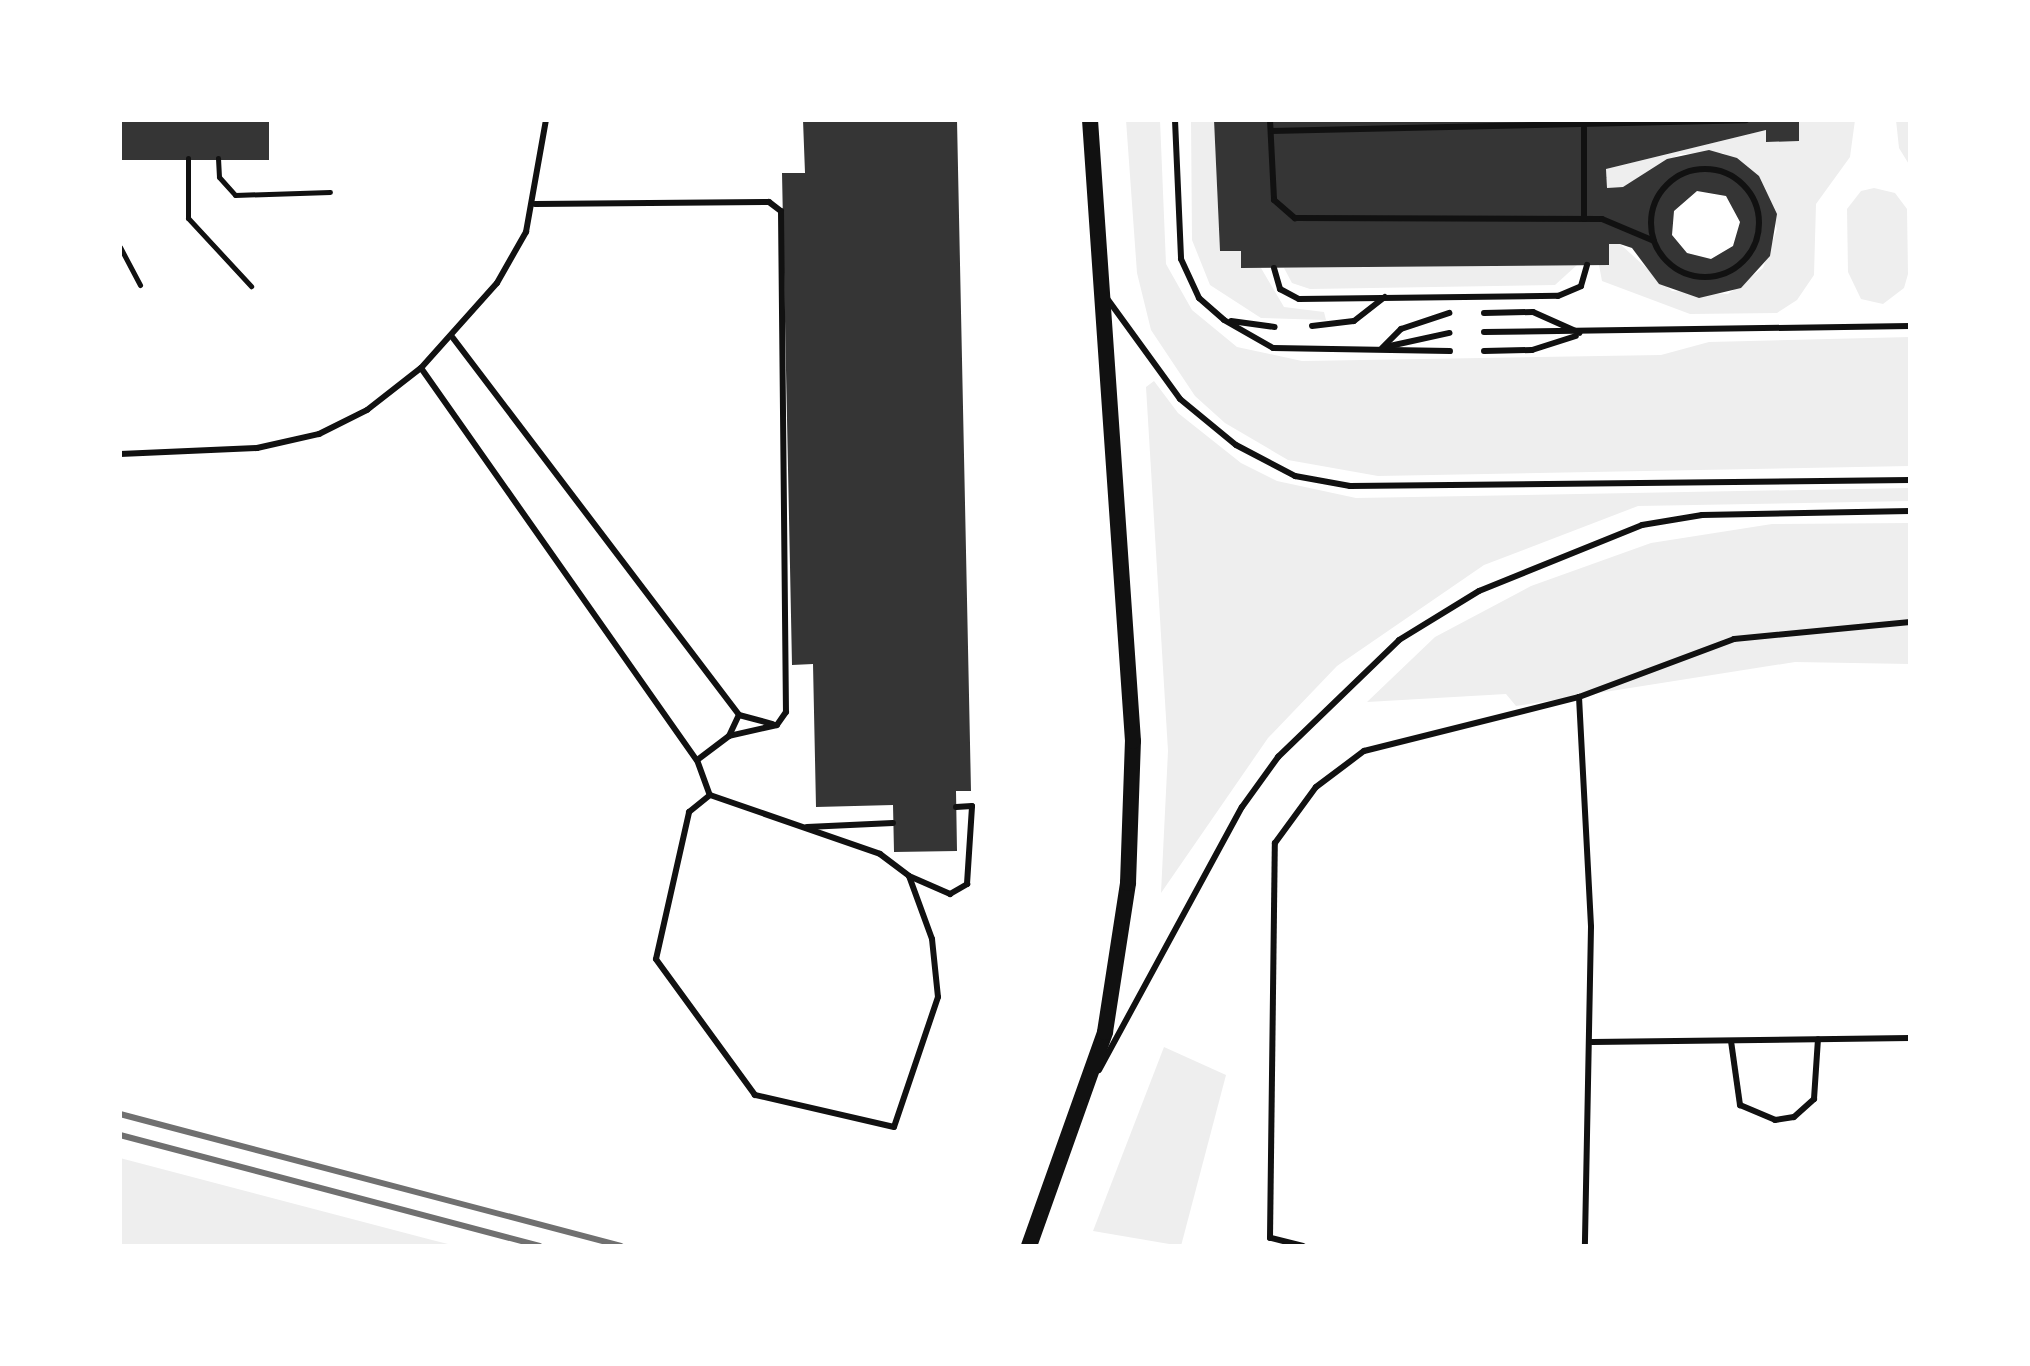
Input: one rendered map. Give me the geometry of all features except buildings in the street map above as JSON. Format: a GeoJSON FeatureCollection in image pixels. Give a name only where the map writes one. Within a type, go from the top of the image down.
{"type":"FeatureCollection","features":[{"type":"Feature","properties":{"kind":"main road"},"geometry":{"type":"LineString","coordinates":[[1029,1246],[1085,1096],[1124,934],[1133,741],[1090,120]]}},
{"type":"Feature","properties":{"kind":"lane"},"geometry":{"type":"LineString","coordinates":[[120,454],[257,448],[319,434],[367,410],[421,368],[453,338],[512,259],[535,204],[546,120]]}},
{"type":"Feature","properties":{"kind":"lane"},"geometry":{"type":"LineString","coordinates":[[1175,120],[1181,259],[1199,298],[1224,320],[1273,348],[1450,351]]}},
{"type":"Feature","properties":{"kind":"lane"},"geometry":{"type":"LineString","coordinates":[[1270,120],[1274,200],[1295,218],[1612,220],[1654,241],[1691,275],[1726,272],[1758,234],[1754,200],[1730,175],[1712,169],[1676,177],[1654,205],[1654,241]]}},
{"type":"Feature","properties":{"kind":"lane"},"geometry":{"type":"LineString","coordinates":[[1271,131],[1584,128],[1746,120]]}},
{"type":"Feature","properties":{"kind":"lane"},"geometry":{"type":"LineString","coordinates":[[1584,128],[1584,219]]}},
{"type":"Feature","properties":{"kind":"lane"},"geometry":{"type":"LineString","coordinates":[[535,204],[769,202],[781,211],[791,681],[777,725]]}},
{"type":"Feature","properties":{"kind":"lane"},"geometry":{"type":"LineString","coordinates":[[1274,268],[1288,296],[1558,296],[1581,286],[1587,265]]}},
{"type":"Feature","properties":{"kind":"lane"},"geometry":{"type":"LineString","coordinates":[[1102,290],[1180,399],[1236,445],[1295,476],[1350,486],[1910,480]]}},
{"type":"Feature","properties":{"kind":"lane"},"geometry":{"type":"LineString","coordinates":[[1312,326],[1354,321],[1385,297]]}},
{"type":"Feature","properties":{"kind":"lane"},"geometry":{"type":"LineString","coordinates":[[1484,313],[1533,312],[1583,334]]}},
{"type":"Feature","properties":{"kind":"lane"},"geometry":{"type":"LineString","coordinates":[[1382,348],[1401,329],[1449,313]]}},
{"type":"Feature","properties":{"kind":"lane"},"geometry":{"type":"LineString","coordinates":[[1224,320],[1275,327]]}},
{"type":"Feature","properties":{"kind":"lane"},"geometry":{"type":"LineString","coordinates":[[1484,332],[1583,334],[1910,326]]}},
{"type":"Feature","properties":{"kind":"lane"},"geometry":{"type":"LineString","coordinates":[[1382,348],[1449,333]]}},
{"type":"Feature","properties":{"kind":"lane"},"geometry":{"type":"LineString","coordinates":[[1484,351],[1532,350],[1583,334]]}},
{"type":"Feature","properties":{"kind":"lane"},"geometry":{"type":"LineString","coordinates":[[453,338],[739,715],[777,725]]}},
{"type":"Feature","properties":{"kind":"lane"},"geometry":{"type":"LineString","coordinates":[[421,368],[697,760],[710,795]]}},
{"type":"Feature","properties":{"kind":"lane"},"geometry":{"type":"LineString","coordinates":[[1085,1096],[1242,807],[1278,757],[1399,640],[1479,591],[1642,525],[1702,515],[1910,511]]}},
{"type":"Feature","properties":{"kind":"lane"},"geometry":{"type":"LineString","coordinates":[[1303,1246],[1270,1238],[1275,843],[1316,787],[1364,751],[1579,697],[1734,639],[1910,622]]}},
{"type":"Feature","properties":{"kind":"lane"},"geometry":{"type":"LineString","coordinates":[[1579,697],[1592,1042],[1585,1246]]}},
{"type":"Feature","properties":{"kind":"lane"},"geometry":{"type":"LineString","coordinates":[[729,736],[739,715]]}},
{"type":"Feature","properties":{"kind":"lane"},"geometry":{"type":"LineString","coordinates":[[697,760],[729,736],[777,725]]}},
{"type":"Feature","properties":{"kind":"lane"},"geometry":{"type":"LineString","coordinates":[[710,795],[880,854],[909,876],[950,894],[967,884],[972,806],[956,807]]}},
{"type":"Feature","properties":{"kind":"lane"},"geometry":{"type":"LineString","coordinates":[[710,795],[689,812],[654,951],[755,1095],[888,1129],[898,1121],[938,997],[932,939],[909,876]]}},
{"type":"Feature","properties":{"kind":"lane"},"geometry":{"type":"LineString","coordinates":[[807,827],[893,823]]}},
{"type":"Feature","properties":{"kind":"lane"},"geometry":{"type":"LineString","coordinates":[[1592,1042],[1910,1038]]}},
{"type":"Feature","properties":{"kind":"lane"},"geometry":{"type":"LineString","coordinates":[[1731,1041],[1740,1105],[1775,1120],[1794,1117],[1814,1099],[1818,1039]]}},
{"type":"Feature","properties":{"kind":"path"},"geometry":{"type":"LineString","coordinates":[[188,158],[188,218],[251,286]]}},
{"type":"Feature","properties":{"kind":"path"},"geometry":{"type":"LineString","coordinates":[[218,158],[219,177],[235,195],[330,192]]}},
{"type":"Feature","properties":{"kind":"path"},"geometry":{"type":"LineString","coordinates":[[120,247],[140,285]]}},
{"type":"Feature","properties":{"kind":"shaded area"},"geometry":{"type":"Polygon","coordinates":[[[1126,120],[1160,120],[1166,264],[1192,310],[1237,347],[1302,361],[1661,355],[1709,342],[1910,337],[1910,466],[1378,476],[1288,460],[1225,423],[1195,396],[1151,330],[1137,273],[1126,120]]]}},
{"type":"Feature","properties":{"kind":"shaded area"},"geometry":{"type":"Polygon","coordinates":[[[1191,120],[1214,120],[1220,251],[1241,251],[1241,268],[1261,268],[1284,307],[1324,312],[1326,320],[1261,318],[1210,285],[1192,240],[1191,120]]]}},
{"type":"Feature","properties":{"kind":"shaded area"},"geometry":{"type":"Polygon","coordinates":[[[1855,120],[1850,157],[1816,204],[1814,275],[1797,300],[1777,313],[1690,314],[1602,281],[1599,265],[1609,264],[1609,244],[1620,244],[1672,291],[1728,294],[1763,268],[1777,229],[1759,176],[1723,153],[1680,154],[1623,187],[1607,188],[1606,169],[1766,130],[1767,142],[1799,141],[1799,121],[1855,120]]]}},
{"type":"Feature","properties":{"kind":"shaded area"},"geometry":{"type":"Polygon","coordinates":[[[1896,120],[1910,120],[1910,166],[1899,148],[1896,120]]]}},
{"type":"Feature","properties":{"kind":"shaded area"},"geometry":{"type":"Polygon","coordinates":[[[1874,188],[1895,193],[1907,209],[1908,274],[1904,288],[1883,304],[1861,299],[1848,272],[1847,209],[1861,191],[1874,188]]]}},
{"type":"Feature","properties":{"kind":"shaded area"},"geometry":{"type":"Polygon","coordinates":[[[1577,265],[1555,285],[1310,289],[1292,283],[1284,268],[1577,265]]]}},
{"type":"Feature","properties":{"kind":"shaded area"},"geometry":{"type":"Polygon","coordinates":[[[1154,381],[1178,413],[1241,463],[1277,481],[1356,498],[1910,488],[1910,501],[1638,506],[1484,565],[1337,666],[1268,738],[1161,893],[1168,751],[1146,387],[1154,381]]]}},
{"type":"Feature","properties":{"kind":"shaded area"},"geometry":{"type":"Polygon","coordinates":[[[1910,523],[1910,664],[1795,662],[1516,706],[1506,694],[1367,702],[1435,637],[1531,586],[1651,543],[1772,524],[1910,523]]]}},
{"type":"Feature","properties":{"kind":"shaded area"},"geometry":{"type":"Polygon","coordinates":[[[1164,1047],[1226,1075],[1181,1246],[1093,1231],[1164,1047]]]}},
{"type":"Feature","properties":{"kind":"shaded area"},"geometry":{"type":"Polygon","coordinates":[[[120,1158],[432,1240],[456,1246],[120,1246],[120,1158]]]}},
{"type":"Feature","properties":{"kind":"railway"},"geometry":{"type":"LineString","coordinates":[[120,1114],[621,1246]]}},
{"type":"Feature","properties":{"kind":"railway"},"geometry":{"type":"LineString","coordinates":[[120,1135],[540,1246]]}}]}
